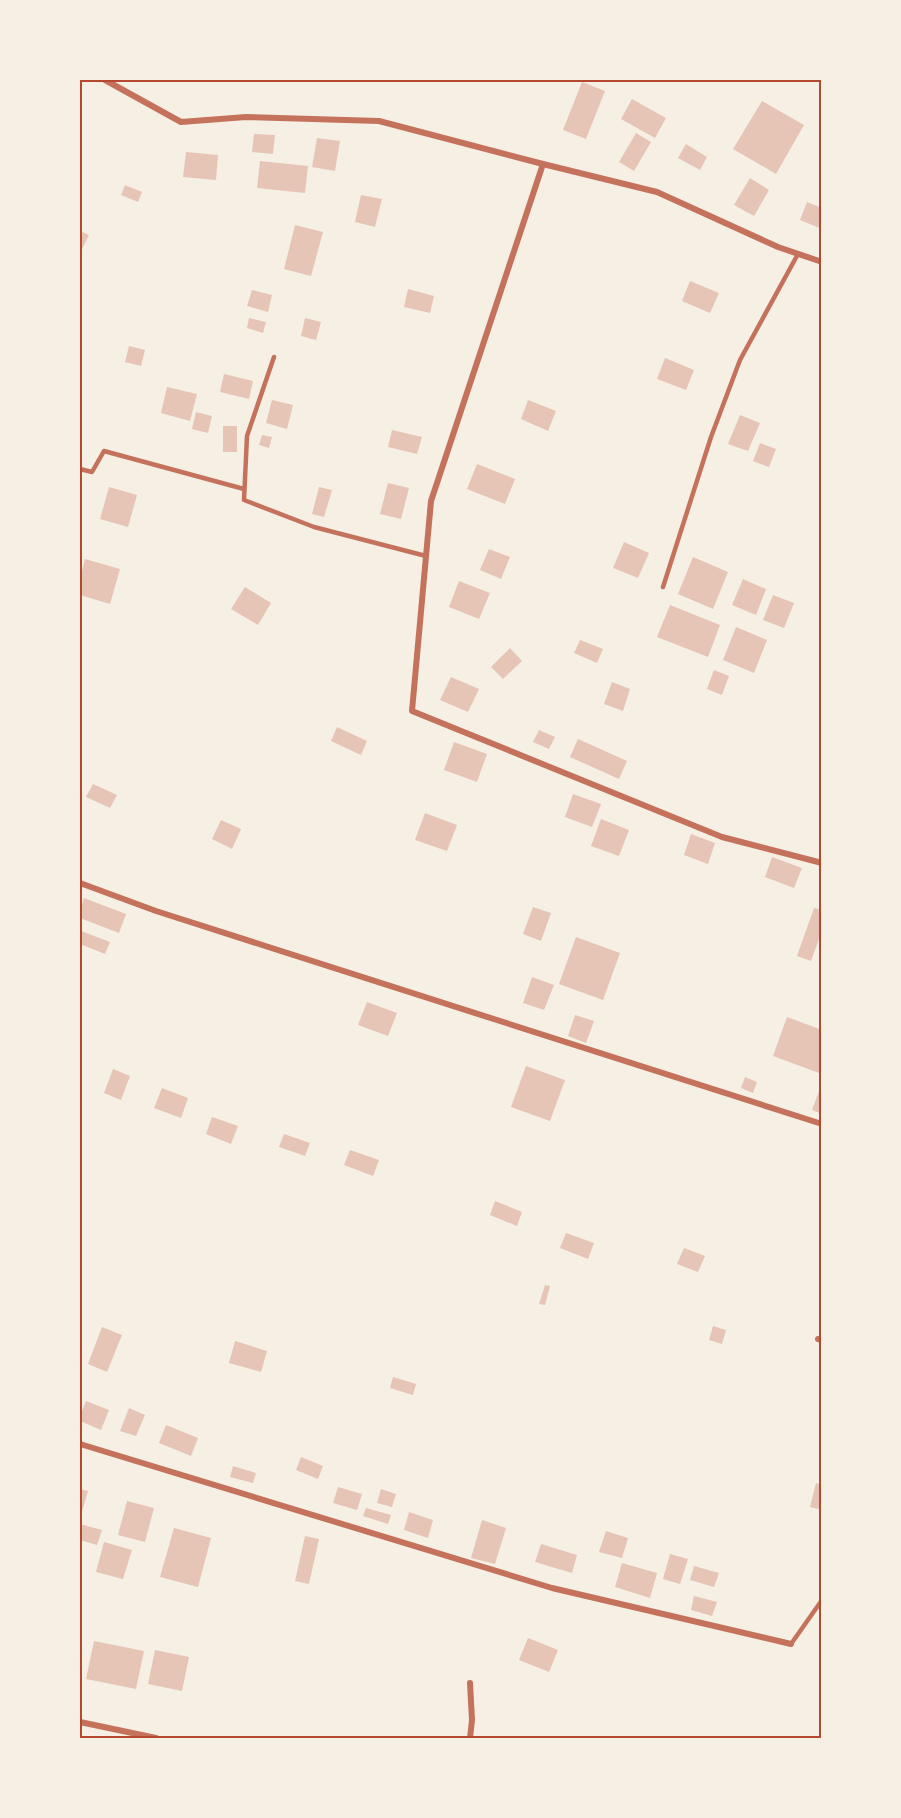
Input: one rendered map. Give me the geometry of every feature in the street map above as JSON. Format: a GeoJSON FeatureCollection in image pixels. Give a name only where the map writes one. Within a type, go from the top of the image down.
{"type":"FeatureCollection","features":[{"type":"Feature","properties":{"kind":"street"},"geometry":{"type":"LineString","coordinates":[[105,80],[181,122],[246,117],[380,122],[657,192],[798,254],[822,262]]}},
{"type":"Feature","properties":{"kind":"street"},"geometry":{"type":"LineString","coordinates":[[543,164],[431,501],[412,711],[722,837],[822,863]]}},
{"type":"Feature","properties":{"kind":"street"},"geometry":{"type":"LineString","coordinates":[[80,883],[156,911],[822,1124]]}},
{"type":"Feature","properties":{"kind":"street"},"geometry":{"type":"LineString","coordinates":[[80,1444],[552,1588],[791,1644]]}},
{"type":"Feature","properties":{"kind":"street"},"geometry":{"type":"LineString","coordinates":[[470,1683],[472,1720],[470,1738]]}},
{"type":"Feature","properties":{"kind":"street"},"geometry":{"type":"LineString","coordinates":[[80,1722],[156,1738]]}},
{"type":"Feature","properties":{"kind":"lane"},"geometry":{"type":"LineString","coordinates":[[663,587],[711,437],[740,360],[798,254]]}},
{"type":"Feature","properties":{"kind":"lane"},"geometry":{"type":"LineString","coordinates":[[274,357],[247,436],[244,500],[314,527],[426,556]]}},
{"type":"Feature","properties":{"kind":"lane"},"geometry":{"type":"LineString","coordinates":[[80,469],[92,472],[104,451],[244,489]]}},
{"type":"Feature","properties":{"kind":"lane"},"geometry":{"type":"LineString","coordinates":[[791,1644],[822,1600]]}},
{"type":"Feature","properties":{"kind":"building"},"geometry":{"type":"Polygon","coordinates":[[[582,82],[605,91],[586,139],[563,130],[582,82]]]}},
{"type":"Feature","properties":{"kind":"building"},"geometry":{"type":"Polygon","coordinates":[[[632,99],[666,118],[655,138],[621,119],[632,99]]]}},
{"type":"Feature","properties":{"kind":"building"},"geometry":{"type":"Polygon","coordinates":[[[762,101],[804,125],[776,174],[733,149],[762,101]]]}},
{"type":"Feature","properties":{"kind":"building"},"geometry":{"type":"Polygon","coordinates":[[[636,133],[651,142],[634,171],[619,162],[636,133]]]}},
{"type":"Feature","properties":{"kind":"building"},"geometry":{"type":"Polygon","coordinates":[[[254,134],[275,135],[273,154],[252,152],[254,134]]]}},
{"type":"Feature","properties":{"kind":"building"},"geometry":{"type":"Polygon","coordinates":[[[317,138],[340,141],[335,171],[312,167],[317,138]]]}},
{"type":"Feature","properties":{"kind":"building"},"geometry":{"type":"Polygon","coordinates":[[[686,144],[707,157],[700,170],[678,158],[686,144]]]}},
{"type":"Feature","properties":{"kind":"building"},"geometry":{"type":"Polygon","coordinates":[[[186,152],[218,155],[216,180],[183,177],[186,152]]]}},
{"type":"Feature","properties":{"kind":"building"},"geometry":{"type":"Polygon","coordinates":[[[260,161],[308,166],[305,193],[257,188],[260,161]]]}},
{"type":"Feature","properties":{"kind":"building"},"geometry":{"type":"Polygon","coordinates":[[[750,178],[769,190],[754,216],[734,205],[750,178]]]}},
{"type":"Feature","properties":{"kind":"building"},"geometry":{"type":"Polygon","coordinates":[[[125,185],[142,192],[138,202],[121,195],[125,185]]]}},
{"type":"Feature","properties":{"kind":"building"},"geometry":{"type":"Polygon","coordinates":[[[361,195],[382,199],[375,227],[355,222],[361,195]]]}},
{"type":"Feature","properties":{"kind":"building"},"geometry":{"type":"Polygon","coordinates":[[[807,202],[822,208],[822,229],[800,220],[807,202]]]}},
{"type":"Feature","properties":{"kind":"building"},"geometry":{"type":"Polygon","coordinates":[[[295,225],[323,232],[311,276],[284,269],[295,225]]]}},
{"type":"Feature","properties":{"kind":"building"},"geometry":{"type":"Polygon","coordinates":[[[80,231],[89,235],[80,253],[80,231]]]}},
{"type":"Feature","properties":{"kind":"building"},"geometry":{"type":"Polygon","coordinates":[[[690,281],[719,293],[710,313],[682,301],[690,281]]]}},
{"type":"Feature","properties":{"kind":"building"},"geometry":{"type":"Polygon","coordinates":[[[408,289],[434,296],[430,313],[404,307],[408,289]]]}},
{"type":"Feature","properties":{"kind":"building"},"geometry":{"type":"Polygon","coordinates":[[[252,290],[272,295],[268,312],[247,306],[252,290]]]}},
{"type":"Feature","properties":{"kind":"building"},"geometry":{"type":"Polygon","coordinates":[[[249,318],[266,322],[263,333],[247,328],[249,318]]]}},
{"type":"Feature","properties":{"kind":"building"},"geometry":{"type":"Polygon","coordinates":[[[305,318],[321,322],[316,340],[301,336],[305,318]]]}},
{"type":"Feature","properties":{"kind":"building"},"geometry":{"type":"Polygon","coordinates":[[[129,346],[145,350],[141,366],[125,362],[129,346]]]}},
{"type":"Feature","properties":{"kind":"building"},"geometry":{"type":"Polygon","coordinates":[[[665,358],[694,370],[686,390],[657,379],[665,358]]]}},
{"type":"Feature","properties":{"kind":"building"},"geometry":{"type":"Polygon","coordinates":[[[224,374],[253,381],[249,399],[220,392],[224,374]]]}},
{"type":"Feature","properties":{"kind":"building"},"geometry":{"type":"Polygon","coordinates":[[[167,387],[197,394],[190,421],[161,413],[167,387]]]}},
{"type":"Feature","properties":{"kind":"building"},"geometry":{"type":"Polygon","coordinates":[[[272,400],[293,405],[287,429],[266,423],[272,400]]]}},
{"type":"Feature","properties":{"kind":"building"},"geometry":{"type":"Polygon","coordinates":[[[528,400],[556,411],[548,431],[521,419],[528,400]]]}},
{"type":"Feature","properties":{"kind":"building"},"geometry":{"type":"Polygon","coordinates":[[[196,412],[212,416],[208,433],[192,429],[196,412]]]}},
{"type":"Feature","properties":{"kind":"building"},"geometry":{"type":"Polygon","coordinates":[[[740,415],[760,423],[748,451],[728,444],[740,415]]]}},
{"type":"Feature","properties":{"kind":"building"},"geometry":{"type":"Polygon","coordinates":[[[223,426],[237,426],[237,452],[223,452],[223,426]]]}},
{"type":"Feature","properties":{"kind":"building"},"geometry":{"type":"Polygon","coordinates":[[[392,430],[422,437],[417,454],[388,447],[392,430]]]}},
{"type":"Feature","properties":{"kind":"building"},"geometry":{"type":"Polygon","coordinates":[[[262,435],[272,437],[269,448],[259,445],[262,435]]]}},
{"type":"Feature","properties":{"kind":"building"},"geometry":{"type":"Polygon","coordinates":[[[760,443],[776,449],[769,467],[753,461],[760,443]]]}},
{"type":"Feature","properties":{"kind":"building"},"geometry":{"type":"Polygon","coordinates":[[[477,464],[515,479],[505,504],[467,489],[477,464]]]}},
{"type":"Feature","properties":{"kind":"building"},"geometry":{"type":"Polygon","coordinates":[[[388,483],[409,488],[401,519],[380,514],[388,483]]]}},
{"type":"Feature","properties":{"kind":"building"},"geometry":{"type":"Polygon","coordinates":[[[109,487],[137,495],[128,527],[100,519],[109,487]]]}},
{"type":"Feature","properties":{"kind":"building"},"geometry":{"type":"Polygon","coordinates":[[[319,487],[332,490],[324,517],[312,514],[319,487]]]}},
{"type":"Feature","properties":{"kind":"building"},"geometry":{"type":"Polygon","coordinates":[[[624,542],[649,553],[638,578],[613,568],[624,542]]]}},
{"type":"Feature","properties":{"kind":"building"},"geometry":{"type":"Polygon","coordinates":[[[489,549],[510,557],[501,579],[480,570],[489,549]]]}},
{"type":"Feature","properties":{"kind":"building"},"geometry":{"type":"Polygon","coordinates":[[[693,557],[728,572],[713,609],[678,594],[693,557]]]}},
{"type":"Feature","properties":{"kind":"building"},"geometry":{"type":"Polygon","coordinates":[[[85,559],[120,569],[110,604],[80,595],[80,579],[85,559]]]}},
{"type":"Feature","properties":{"kind":"building"},"geometry":{"type":"Polygon","coordinates":[[[743,579],[766,589],[756,615],[732,605],[743,579]]]}},
{"type":"Feature","properties":{"kind":"building"},"geometry":{"type":"Polygon","coordinates":[[[459,581],[490,593],[479,619],[449,607],[459,581]]]}},
{"type":"Feature","properties":{"kind":"building"},"geometry":{"type":"Polygon","coordinates":[[[245,587],[271,603],[258,625],[231,609],[245,587]]]}},
{"type":"Feature","properties":{"kind":"building"},"geometry":{"type":"Polygon","coordinates":[[[773,595],[794,603],[784,628],[763,620],[773,595]]]}},
{"type":"Feature","properties":{"kind":"building"},"geometry":{"type":"Polygon","coordinates":[[[670,605],[720,625],[708,657],[657,637],[670,605]]]}},
{"type":"Feature","properties":{"kind":"building"},"geometry":{"type":"Polygon","coordinates":[[[736,627],[767,640],[754,673],[723,660],[736,627]]]}},
{"type":"Feature","properties":{"kind":"building"},"geometry":{"type":"Polygon","coordinates":[[[580,640],[603,649],[597,663],[574,653],[580,640]]]}},
{"type":"Feature","properties":{"kind":"building"},"geometry":{"type":"Polygon","coordinates":[[[510,648],[522,661],[503,679],[491,667],[510,648]]]}},
{"type":"Feature","properties":{"kind":"building"},"geometry":{"type":"Polygon","coordinates":[[[714,670],[729,676],[722,695],[707,689],[714,670]]]}},
{"type":"Feature","properties":{"kind":"building"},"geometry":{"type":"Polygon","coordinates":[[[451,677],[479,689],[468,712],[440,700],[451,677]]]}},
{"type":"Feature","properties":{"kind":"building"},"geometry":{"type":"Polygon","coordinates":[[[612,682],[630,689],[623,711],[604,704],[612,682]]]}},
{"type":"Feature","properties":{"kind":"building"},"geometry":{"type":"Polygon","coordinates":[[[337,727],[367,741],[361,755],[331,741],[337,727]]]}},
{"type":"Feature","properties":{"kind":"building"},"geometry":{"type":"Polygon","coordinates":[[[539,730],[555,737],[549,749],[533,742],[539,730]]]}},
{"type":"Feature","properties":{"kind":"building"},"geometry":{"type":"Polygon","coordinates":[[[578,739],[627,761],[619,779],[570,757],[578,739]]]}},
{"type":"Feature","properties":{"kind":"building"},"geometry":{"type":"Polygon","coordinates":[[[454,742],[487,754],[477,782],[444,770],[454,742]]]}},
{"type":"Feature","properties":{"kind":"building"},"geometry":{"type":"Polygon","coordinates":[[[93,784],[117,795],[110,808],[86,797],[93,784]]]}},
{"type":"Feature","properties":{"kind":"building"},"geometry":{"type":"Polygon","coordinates":[[[573,794],[601,804],[592,827],[565,817],[573,794]]]}},
{"type":"Feature","properties":{"kind":"building"},"geometry":{"type":"Polygon","coordinates":[[[425,813],[457,825],[447,851],[415,840],[425,813]]]}},
{"type":"Feature","properties":{"kind":"building"},"geometry":{"type":"Polygon","coordinates":[[[601,819],[629,830],[619,856],[591,846],[601,819]]]}},
{"type":"Feature","properties":{"kind":"building"},"geometry":{"type":"Polygon","coordinates":[[[221,820],[241,829],[232,849],[212,839],[221,820]]]}},
{"type":"Feature","properties":{"kind":"building"},"geometry":{"type":"Polygon","coordinates":[[[691,834],[715,843],[708,864],[684,855],[691,834]]]}},
{"type":"Feature","properties":{"kind":"building"},"geometry":{"type":"Polygon","coordinates":[[[772,857],[802,868],[794,888],[765,877],[772,857]]]}},
{"type":"Feature","properties":{"kind":"building"},"geometry":{"type":"Polygon","coordinates":[[[84,898],[126,914],[119,933],[80,918],[84,898]]]}},
{"type":"Feature","properties":{"kind":"building"},"geometry":{"type":"Polygon","coordinates":[[[533,907],[551,913],[541,941],[523,934],[533,907]]]}},
{"type":"Feature","properties":{"kind":"building"},"geometry":{"type":"Polygon","coordinates":[[[814,908],[822,910],[822,931],[811,961],[797,956],[814,908]]]}},
{"type":"Feature","properties":{"kind":"building"},"geometry":{"type":"Polygon","coordinates":[[[81,931],[110,942],[105,954],[80,944],[81,931]]]}},
{"type":"Feature","properties":{"kind":"building"},"geometry":{"type":"Polygon","coordinates":[[[576,937],[620,953],[603,1000],[559,984],[576,937]]]}},
{"type":"Feature","properties":{"kind":"building"},"geometry":{"type":"Polygon","coordinates":[[[532,977],[554,985],[544,1010],[523,1003],[532,977]]]}},
{"type":"Feature","properties":{"kind":"building"},"geometry":{"type":"Polygon","coordinates":[[[367,1002],[397,1013],[388,1036],[358,1025],[367,1002]]]}},
{"type":"Feature","properties":{"kind":"building"},"geometry":{"type":"Polygon","coordinates":[[[575,1015],[594,1021],[586,1043],[568,1036],[575,1015]]]}},
{"type":"Feature","properties":{"kind":"building"},"geometry":{"type":"Polygon","coordinates":[[[787,1017],[822,1030],[822,1065],[819,1073],[773,1056],[787,1017]]]}},
{"type":"Feature","properties":{"kind":"building"},"geometry":{"type":"Polygon","coordinates":[[[526,1066],[565,1080],[550,1121],[511,1107],[526,1066]]]}},
{"type":"Feature","properties":{"kind":"building"},"geometry":{"type":"Polygon","coordinates":[[[113,1069],[130,1076],[121,1100],[104,1093],[113,1069]]]}},
{"type":"Feature","properties":{"kind":"building"},"geometry":{"type":"Polygon","coordinates":[[[745,1077],[757,1082],[753,1093],[741,1088],[745,1077]]]}},
{"type":"Feature","properties":{"kind":"building"},"geometry":{"type":"Polygon","coordinates":[[[162,1088],[188,1098],[181,1118],[154,1108],[162,1088]]]}},
{"type":"Feature","properties":{"kind":"building"},"geometry":{"type":"Polygon","coordinates":[[[819,1091],[822,1092],[822,1114],[812,1110],[819,1091]]]}},
{"type":"Feature","properties":{"kind":"building"},"geometry":{"type":"Polygon","coordinates":[[[212,1117],[238,1126],[231,1144],[206,1134],[212,1117]]]}},
{"type":"Feature","properties":{"kind":"building"},"geometry":{"type":"Polygon","coordinates":[[[284,1134],[310,1143],[305,1156],[279,1147],[284,1134]]]}},
{"type":"Feature","properties":{"kind":"building"},"geometry":{"type":"Polygon","coordinates":[[[350,1150],[379,1160],[373,1176],[344,1165],[350,1150]]]}},
{"type":"Feature","properties":{"kind":"building"},"geometry":{"type":"Polygon","coordinates":[[[495,1201],[522,1212],[517,1226],[490,1215],[495,1201]]]}},
{"type":"Feature","properties":{"kind":"building"},"geometry":{"type":"Polygon","coordinates":[[[566,1233],[594,1243],[588,1259],[560,1248],[566,1233]]]}},
{"type":"Feature","properties":{"kind":"building"},"geometry":{"type":"Polygon","coordinates":[[[684,1248],[705,1256],[698,1272],[677,1264],[684,1248]]]}},
{"type":"Feature","properties":{"kind":"building"},"geometry":{"type":"Polygon","coordinates":[[[545,1285],[550,1286],[545,1305],[539,1304],[545,1285]]]}},
{"type":"Feature","properties":{"kind":"building"},"geometry":{"type":"Polygon","coordinates":[[[713,1326],[726,1330],[722,1344],[709,1340],[713,1326]]]}},
{"type":"Feature","properties":{"kind":"building"},"geometry":{"type":"Polygon","coordinates":[[[102,1327],[122,1335],[107,1372],[88,1364],[102,1327]]]}},
{"type":"Feature","properties":{"kind":"building"},"geometry":{"type":"Polygon","coordinates":[[[235,1341],[267,1351],[261,1372],[229,1363],[235,1341]]]}},
{"type":"Feature","properties":{"kind":"building"},"geometry":{"type":"Polygon","coordinates":[[[393,1377],[416,1384],[413,1395],[390,1388],[393,1377]]]}},
{"type":"Feature","properties":{"kind":"building"},"geometry":{"type":"Polygon","coordinates":[[[86,1401],[109,1410],[101,1430],[80,1421],[86,1401]]]}},
{"type":"Feature","properties":{"kind":"building"},"geometry":{"type":"Polygon","coordinates":[[[129,1408],[145,1415],[136,1436],[120,1431],[129,1408]]]}},
{"type":"Feature","properties":{"kind":"building"},"geometry":{"type":"Polygon","coordinates":[[[166,1425],[198,1438],[191,1456],[159,1443],[166,1425]]]}},
{"type":"Feature","properties":{"kind":"building"},"geometry":{"type":"Polygon","coordinates":[[[301,1457],[323,1466],[318,1479],[296,1470],[301,1457]]]}},
{"type":"Feature","properties":{"kind":"building"},"geometry":{"type":"Polygon","coordinates":[[[233,1466],[256,1473],[253,1483],[230,1477],[233,1466]]]}},
{"type":"Feature","properties":{"kind":"building"},"geometry":{"type":"Polygon","coordinates":[[[816,1483],[822,1485],[822,1510],[810,1507],[816,1483]]]}},
{"type":"Feature","properties":{"kind":"building"},"geometry":{"type":"Polygon","coordinates":[[[338,1487],[362,1494],[357,1510],[333,1503],[338,1487]]]}},
{"type":"Feature","properties":{"kind":"building"},"geometry":{"type":"Polygon","coordinates":[[[80,1489],[88,1491],[80,1518],[80,1489]]]}},
{"type":"Feature","properties":{"kind":"building"},"geometry":{"type":"Polygon","coordinates":[[[381,1489],[396,1494],[392,1507],[377,1503],[381,1489]]]}},
{"type":"Feature","properties":{"kind":"building"},"geometry":{"type":"Polygon","coordinates":[[[127,1501],[154,1508],[145,1542],[118,1535],[127,1501]]]}},
{"type":"Feature","properties":{"kind":"building"},"geometry":{"type":"Polygon","coordinates":[[[366,1508],[391,1515],[388,1524],[363,1516],[366,1508]]]}},
{"type":"Feature","properties":{"kind":"building"},"geometry":{"type":"Polygon","coordinates":[[[409,1512],[433,1520],[428,1538],[404,1530],[409,1512]]]}},
{"type":"Feature","properties":{"kind":"building"},"geometry":{"type":"Polygon","coordinates":[[[482,1520],[506,1528],[495,1564],[471,1558],[482,1520]]]}},
{"type":"Feature","properties":{"kind":"building"},"geometry":{"type":"Polygon","coordinates":[[[80,1524],[102,1530],[97,1545],[80,1540],[80,1524]]]}},
{"type":"Feature","properties":{"kind":"building"},"geometry":{"type":"Polygon","coordinates":[[[174,1528],[211,1538],[198,1587],[160,1577],[174,1528]]]}},
{"type":"Feature","properties":{"kind":"building"},"geometry":{"type":"Polygon","coordinates":[[[606,1531],[628,1538],[622,1558],[599,1552],[606,1531]]]}},
{"type":"Feature","properties":{"kind":"building"},"geometry":{"type":"Polygon","coordinates":[[[305,1536],[319,1539],[309,1584],[295,1581],[305,1536]]]}},
{"type":"Feature","properties":{"kind":"building"},"geometry":{"type":"Polygon","coordinates":[[[104,1542],[132,1550],[123,1579],[96,1572],[104,1542]]]}},
{"type":"Feature","properties":{"kind":"building"},"geometry":{"type":"Polygon","coordinates":[[[541,1544],[577,1555],[572,1573],[535,1562],[541,1544]]]}},
{"type":"Feature","properties":{"kind":"building"},"geometry":{"type":"Polygon","coordinates":[[[670,1554],[688,1559],[680,1584],[663,1579],[670,1554]]]}},
{"type":"Feature","properties":{"kind":"building"},"geometry":{"type":"Polygon","coordinates":[[[622,1563],[657,1573],[650,1598],[615,1587],[622,1563]]]}},
{"type":"Feature","properties":{"kind":"building"},"geometry":{"type":"Polygon","coordinates":[[[694,1566],[719,1573],[714,1587],[690,1580],[694,1566]]]}},
{"type":"Feature","properties":{"kind":"building"},"geometry":{"type":"Polygon","coordinates":[[[694,1596],[717,1602],[712,1616],[691,1610],[694,1596]]]}},
{"type":"Feature","properties":{"kind":"building"},"geometry":{"type":"Polygon","coordinates":[[[528,1638],[558,1650],[549,1672],[519,1660],[528,1638]]]}},
{"type":"Feature","properties":{"kind":"building"},"geometry":{"type":"Polygon","coordinates":[[[94,1641],[144,1651],[136,1689],[86,1679],[94,1641]]]}},
{"type":"Feature","properties":{"kind":"building"},"geometry":{"type":"Polygon","coordinates":[[[155,1650],[189,1657],[182,1691],[148,1684],[155,1650]]]}}]}
